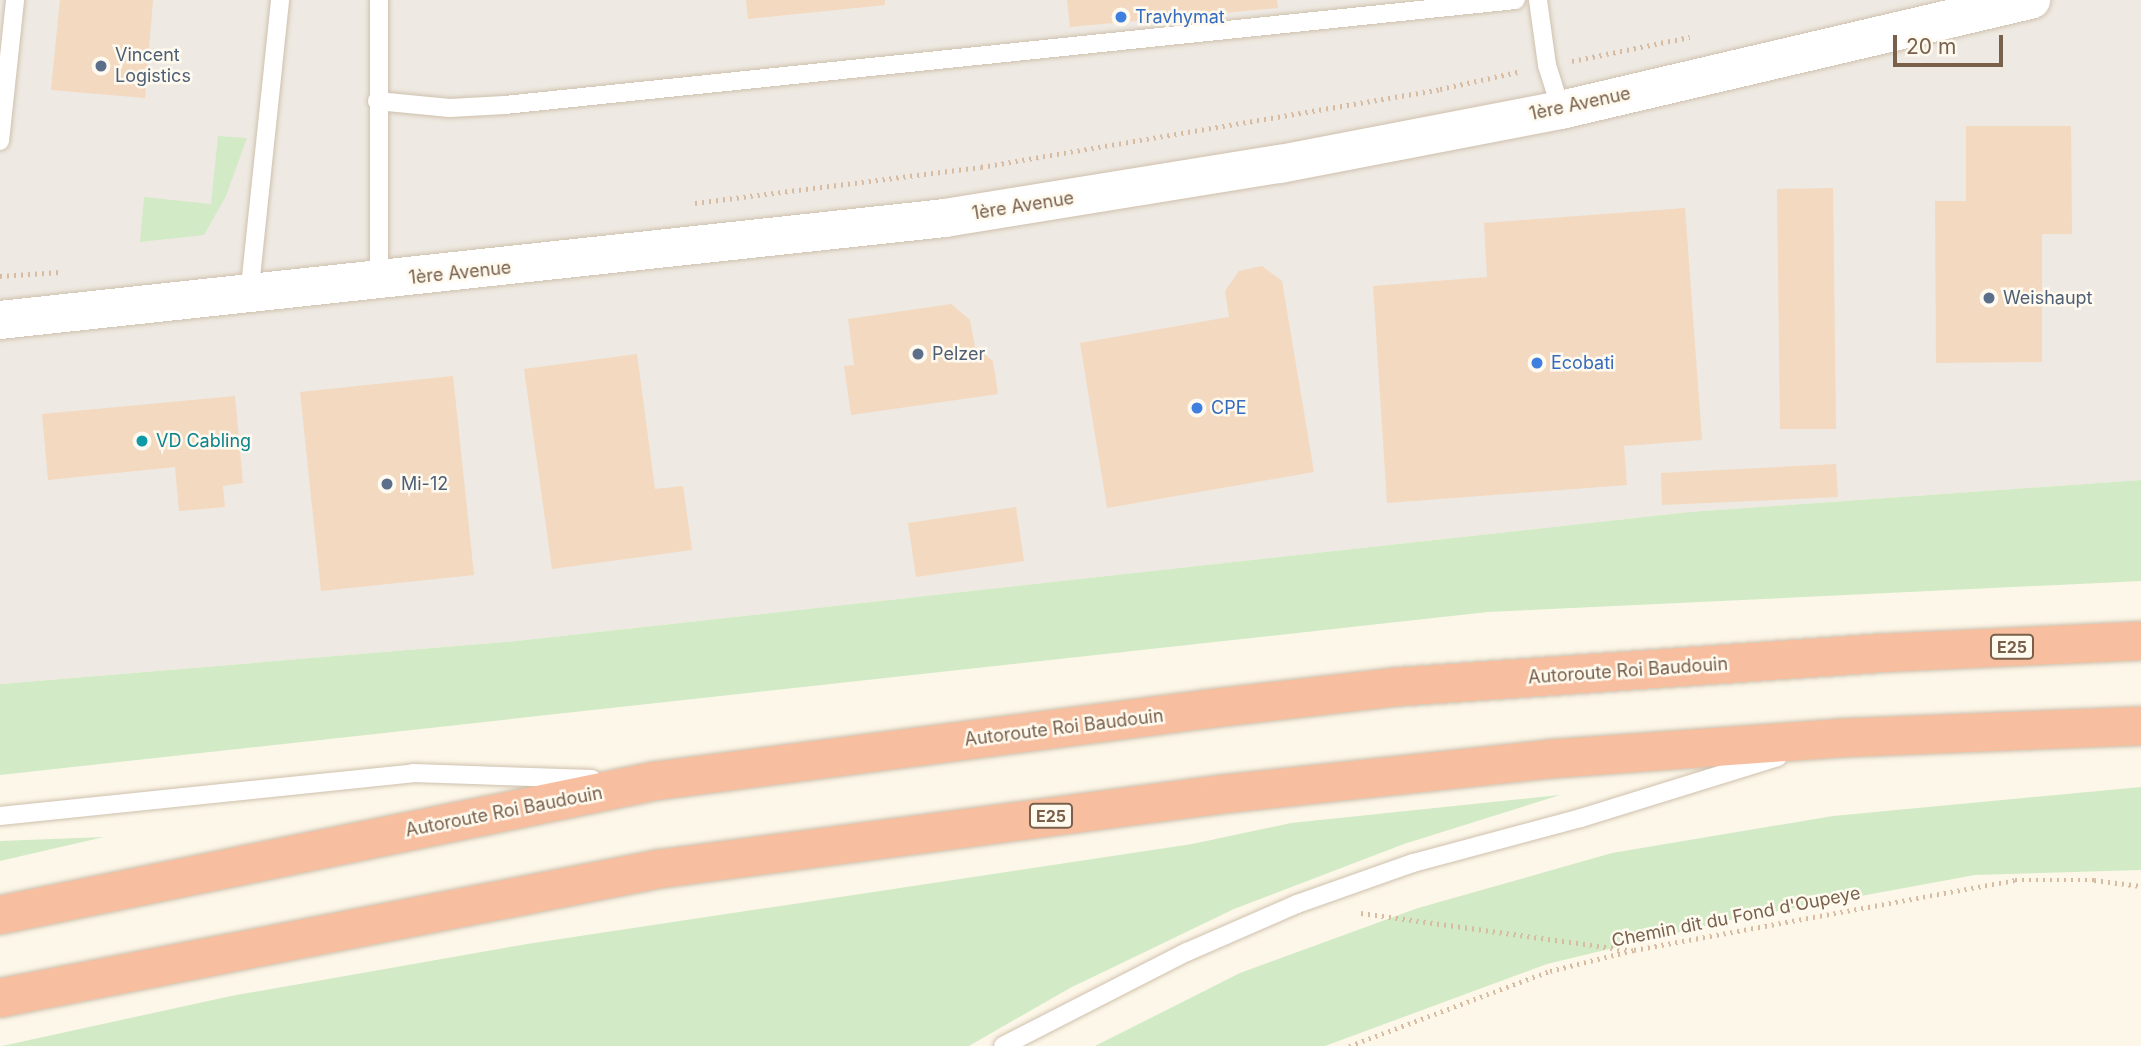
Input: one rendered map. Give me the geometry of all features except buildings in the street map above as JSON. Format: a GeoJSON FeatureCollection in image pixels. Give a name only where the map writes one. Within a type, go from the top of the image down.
{"type":"FeatureCollection","features":[{"type":"Feature","properties":{"kind":"highway","name":"Autoroute Roi Baudouin"},"geometry":{"type":"LineString","coordinates":[[0,915],[655,781],[1396,687],[1882,653],[2141,641]]}},
{"type":"Feature","properties":{"kind":"highway","name":"E25"},"geometry":{"type":"LineString","coordinates":[[0,998],[659,869],[1236,792],[1549,759],[1840,738],[2141,726]]}},
{"type":"Feature","properties":{"kind":"street","name":"1ère Avenue"},"geometry":{"type":"LineString","coordinates":[[0,320],[379,282],[945,218],[1280,164],[1561,110],[2016,2]]}},
{"type":"Feature","properties":{"kind":"lane"},"geometry":{"type":"LineString","coordinates":[[0,141],[15,0]]}},
{"type":"Feature","properties":{"kind":"lane"},"geometry":{"type":"LineString","coordinates":[[249,296],[280,0]]}},
{"type":"Feature","properties":{"kind":"lane"},"geometry":{"type":"LineString","coordinates":[[379,0],[379,282]]}},
{"type":"Feature","properties":{"kind":"lane"},"geometry":{"type":"LineString","coordinates":[[377,101],[450,108],[505,105],[1516,0]]}},
{"type":"Feature","properties":{"kind":"lane"},"geometry":{"type":"LineString","coordinates":[[1538,0],[1548,65],[1561,110]]}},
{"type":"Feature","properties":{"kind":"lane"},"geometry":{"type":"LineString","coordinates":[[1003,1046],[1187,952],[1297,904],[1413,863],[1581,818],[1840,738]]}},
{"type":"Feature","properties":{"kind":"lane"},"geometry":{"type":"LineString","coordinates":[[0,816],[413,773],[655,781]]}},
{"type":"Feature","properties":{"kind":"path"},"geometry":{"type":"LineString","coordinates":[[684,205],[981,167],[1427,92],[1704,35]]}},
{"type":"Feature","properties":{"kind":"path"},"geometry":{"type":"LineString","coordinates":[[0,276],[67,272]]}},
{"type":"Feature","properties":{"kind":"path","name":"Chemin dit du Fond d'Oupeye"},"geometry":{"type":"LineString","coordinates":[[1349,1046],[1550,971],[1634,950],[2015,880],[2094,880],[2141,886]]}},
{"type":"Feature","properties":{"kind":"path"},"geometry":{"type":"LineString","coordinates":[[1297,904],[1634,950]]}},
{"type":"Feature","properties":{"kind":"shaded area"},"geometry":{"type":"Polygon","coordinates":[[[0,0],[2141,0],[2141,480],[1689,512],[516,641],[0,684],[0,0]]]}},
{"type":"Feature","properties":{"kind":"green space"},"geometry":{"type":"Polygon","coordinates":[[[218,136],[247,138],[226,196],[204,235],[140,242],[144,197],[211,204],[218,136]]]}},
{"type":"Feature","properties":{"kind":"green space"},"geometry":{"type":"Polygon","coordinates":[[[2141,480],[2141,581],[1488,612],[0,775],[0,684],[516,641],[1689,512],[2141,480]]]}},
{"type":"Feature","properties":{"kind":"green space"},"geometry":{"type":"Polygon","coordinates":[[[2141,787],[2141,870],[1975,875],[1730,920],[1547,964],[1325,1046],[1095,1046],[1240,973],[1418,908],[1612,853],[1833,816],[2141,787]]]}},
{"type":"Feature","properties":{"kind":"green space"},"geometry":{"type":"Polygon","coordinates":[[[1560,795],[1404,844],[1234,909],[1070,988],[969,1046],[2,1046],[231,996],[527,944],[1192,844],[1291,823],[1560,795]]]}},
{"type":"Feature","properties":{"kind":"green space"},"geometry":{"type":"Polygon","coordinates":[[[104,837],[0,861],[0,841],[104,837]]]}},
{"type":"Feature","properties":{"kind":"place","name":"Travhymat"},"geometry":{"type":"Point","coordinates":[1121,17]}},
{"type":"Feature","properties":{"kind":"place","name":"Vincent Logistics"},"geometry":{"type":"Point","coordinates":[101,66]}},
{"type":"Feature","properties":{"kind":"place","name":"Weishaupt"},"geometry":{"type":"Point","coordinates":[1989,298]}},
{"type":"Feature","properties":{"kind":"place","name":"Pelzer"},"geometry":{"type":"Point","coordinates":[918,354]}},
{"type":"Feature","properties":{"kind":"place","name":"Ecobati"},"geometry":{"type":"Point","coordinates":[1537,363]}},
{"type":"Feature","properties":{"kind":"place","name":"CPE"},"geometry":{"type":"Point","coordinates":[1197,408]}},
{"type":"Feature","properties":{"kind":"place","name":"VD Cabling"},"geometry":{"type":"Point","coordinates":[142,441]}},
{"type":"Feature","properties":{"kind":"place","name":"Mi-12"},"geometry":{"type":"Point","coordinates":[387,484]}}]}
